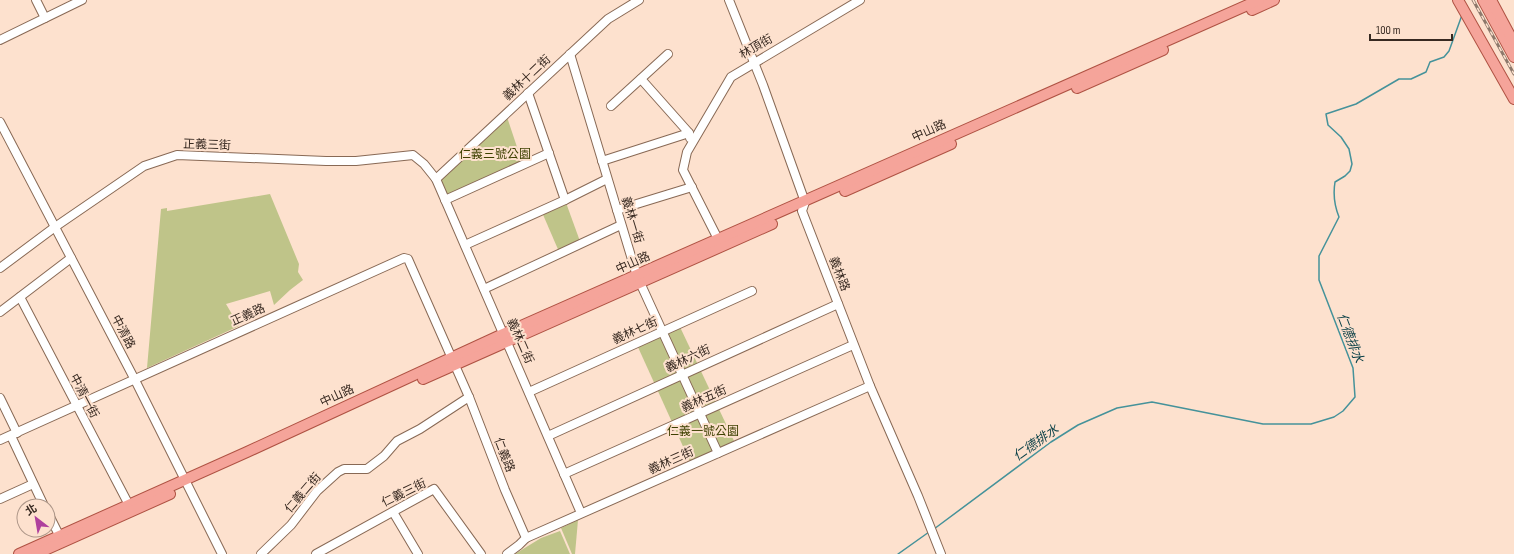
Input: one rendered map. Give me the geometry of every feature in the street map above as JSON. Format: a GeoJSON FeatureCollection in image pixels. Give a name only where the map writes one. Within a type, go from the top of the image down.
{"type":"FeatureCollection","features":[{"type":"Feature","properties":{"kind":"main road","name":"中山路"},"geometry":{"type":"LineString","coordinates":[[803,206],[911,154],[1259,0]]}},
{"type":"Feature","properties":{"kind":"main road","name":"中山路"},"geometry":{"type":"LineString","coordinates":[[19,554],[61,539],[453,361],[720,242],[1274,0]]}},
{"type":"Feature","properties":{"kind":"main road"},"geometry":{"type":"LineString","coordinates":[[1458,0],[1514,85]]}},
{"type":"Feature","properties":{"kind":"main road"},"geometry":{"type":"LineString","coordinates":[[1466,0],[1476,26],[1514,99]]}},
{"type":"Feature","properties":{"kind":"main road"},"geometry":{"type":"LineString","coordinates":[[1484,0],[1510,43],[1514,57]]}},
{"type":"Feature","properties":{"kind":"main road"},"geometry":{"type":"LineString","coordinates":[[1492,0],[1514,53]]}},
{"type":"Feature","properties":{"kind":"main road","name":"中山路"},"geometry":{"type":"LineString","coordinates":[[36,554],[61,539],[129,505],[186,483]]}},
{"type":"Feature","properties":{"kind":"street"},"geometry":{"type":"LineString","coordinates":[[36,0],[45,18]]}},
{"type":"Feature","properties":{"kind":"street"},"geometry":{"type":"LineString","coordinates":[[0,40],[82,0]]}},
{"type":"Feature","properties":{"kind":"street","name":"義林十二街"},"geometry":{"type":"LineString","coordinates":[[436,179],[608,19],[638,0]]}},
{"type":"Feature","properties":{"kind":"street","name":"義林路"},"geometry":{"type":"LineString","coordinates":[[729,0],[754,63],[853,345],[918,496],[941,554]]}},
{"type":"Feature","properties":{"kind":"street","name":"林頂街"},"geometry":{"type":"LineString","coordinates":[[720,242],[684,170],[687,152],[692,143],[731,78],[860,0]]}},
{"type":"Feature","properties":{"kind":"street","name":"義林一街"},"geometry":{"type":"LineString","coordinates":[[570,54],[638,279],[718,453]]}},
{"type":"Feature","properties":{"kind":"street"},"geometry":{"type":"LineString","coordinates":[[611,106],[668,54]]}},
{"type":"Feature","properties":{"kind":"street"},"geometry":{"type":"LineString","coordinates":[[641,79],[689,134],[692,143]]}},
{"type":"Feature","properties":{"kind":"street"},"geometry":{"type":"LineString","coordinates":[[528,93],[565,200]]}},
{"type":"Feature","properties":{"kind":"street","name":"中清路"},"geometry":{"type":"LineString","coordinates":[[0,122],[135,380],[222,554]]}},
{"type":"Feature","properties":{"kind":"street"},"geometry":{"type":"LineString","coordinates":[[602,161],[689,134]]}},
{"type":"Feature","properties":{"kind":"street"},"geometry":{"type":"LineString","coordinates":[[445,200],[549,154]]}},
{"type":"Feature","properties":{"kind":"street","name":"正義三街"},"geometry":{"type":"LineString","coordinates":[[0,268],[144,166],[159,160],[177,156],[356,161],[413,155],[424,164],[436,179]]}},
{"type":"Feature","properties":{"kind":"street","name":"義林二街"},"geometry":{"type":"LineString","coordinates":[[436,179],[581,513]]}},
{"type":"Feature","properties":{"kind":"street"},"geometry":{"type":"LineString","coordinates":[[464,245],[565,200],[607,179]]}},
{"type":"Feature","properties":{"kind":"street"},"geometry":{"type":"LineString","coordinates":[[617,210],[692,188]]}},
{"type":"Feature","properties":{"kind":"street"},"geometry":{"type":"LineString","coordinates":[[484,288],[621,225]]}},
{"type":"Feature","properties":{"kind":"street"},"geometry":{"type":"LineString","coordinates":[[0,312],[71,258]]}},
{"type":"Feature","properties":{"kind":"street","name":"正義路"},"geometry":{"type":"LineString","coordinates":[[0,440],[404,258],[408,259],[410,262],[453,361]]}},
{"type":"Feature","properties":{"kind":"street","name":"義林七街"},"geometry":{"type":"LineString","coordinates":[[529,392],[752,292]]}},
{"type":"Feature","properties":{"kind":"street","name":"中清一街"},"geometry":{"type":"LineString","coordinates":[[20,297],[129,505]]}},
{"type":"Feature","properties":{"kind":"street","name":"義林六街"},"geometry":{"type":"LineString","coordinates":[[548,436],[838,304]]}},
{"type":"Feature","properties":{"kind":"street","name":"義林五街"},"geometry":{"type":"LineString","coordinates":[[564,474],[853,345]]}},
{"type":"Feature","properties":{"kind":"street","name":"仁義路"},"geometry":{"type":"LineString","coordinates":[[453,361],[469,397],[504,490],[526,538]]}},
{"type":"Feature","properties":{"kind":"street","name":"義林三街"},"geometry":{"type":"LineString","coordinates":[[526,538],[870,386]]}},
{"type":"Feature","properties":{"kind":"street","name":"仁義二街"},"geometry":{"type":"LineString","coordinates":[[262,554],[291,525],[317,491],[338,472],[344,469],[367,469],[384,456],[397,441],[425,426],[469,397]]}},
{"type":"Feature","properties":{"kind":"street"},"geometry":{"type":"LineString","coordinates":[[0,398],[33,484],[40,498]]}},
{"type":"Feature","properties":{"kind":"street"},"geometry":{"type":"LineString","coordinates":[[0,499],[33,484]]}},
{"type":"Feature","properties":{"kind":"street","name":"仁義三街"},"geometry":{"type":"LineString","coordinates":[[316,554],[434,489],[481,554]]}},
{"type":"Feature","properties":{"kind":"street"},"geometry":{"type":"LineString","coordinates":[[393,512],[418,554]]}},
{"type":"Feature","properties":{"kind":"street"},"geometry":{"type":"LineString","coordinates":[[56,529],[61,539]]}},
{"type":"Feature","properties":{"kind":"street"},"geometry":{"type":"LineString","coordinates":[[507,554],[526,538]]}},
{"type":"Feature","properties":{"kind":"green space","name":"仁義三號公園"},"geometry":{"type":"Polygon","coordinates":[[[506,114],[523,165],[445,200],[436,179],[506,114]]]}},
{"type":"Feature","properties":{"kind":"green space"},"geometry":{"type":"Polygon","coordinates":[[[270,194],[299,264],[298,272],[303,280],[274,305],[270,291],[226,304],[239,326],[147,368],[161,209],[167,208],[167,211],[270,194]]]}},
{"type":"Feature","properties":{"kind":"green space"},"geometry":{"type":"Polygon","coordinates":[[[565,200],[581,244],[560,254],[541,210],[565,200]]]}},
{"type":"Feature","properties":{"kind":"green space","name":"仁義一號公園"},"geometry":{"type":"Polygon","coordinates":[[[680,327],[735,443],[691,464],[637,345],[680,327]]]}},
{"type":"Feature","properties":{"kind":"green space"},"geometry":{"type":"Polygon","coordinates":[[[578,520],[575,554],[572,554],[561,528],[578,520]]]}},
{"type":"Feature","properties":{"kind":"green space"},"geometry":{"type":"Polygon","coordinates":[[[560,531],[570,554],[515,554],[541,538],[560,531]]]}},
{"type":"Feature","properties":{"kind":"waterway","name":"仁德排水"},"geometry":{"type":"LineString","coordinates":[[934,529],[1051,442],[1078,425],[1117,408],[1152,402],[1263,424],[1311,424],[1334,417],[1343,411],[1355,397],[1353,368],[1319,280],[1319,256],[1339,217],[1336,209],[1334,191],[1335,182],[1350,171],[1352,164],[1349,149],[1341,137],[1328,125],[1326,114],[1356,104],[1399,79],[1411,79],[1426,72],[1430,62],[1444,57],[1449,51],[1462,15]]}},
{"type":"Feature","properties":{"kind":"waterway","name":"仁德排水"},"geometry":{"type":"LineString","coordinates":[[898,554],[929,532]]}},
{"type":"Feature","properties":{"kind":"railway"},"geometry":{"type":"LineString","coordinates":[[1473,0],[1514,74]]}}]}
